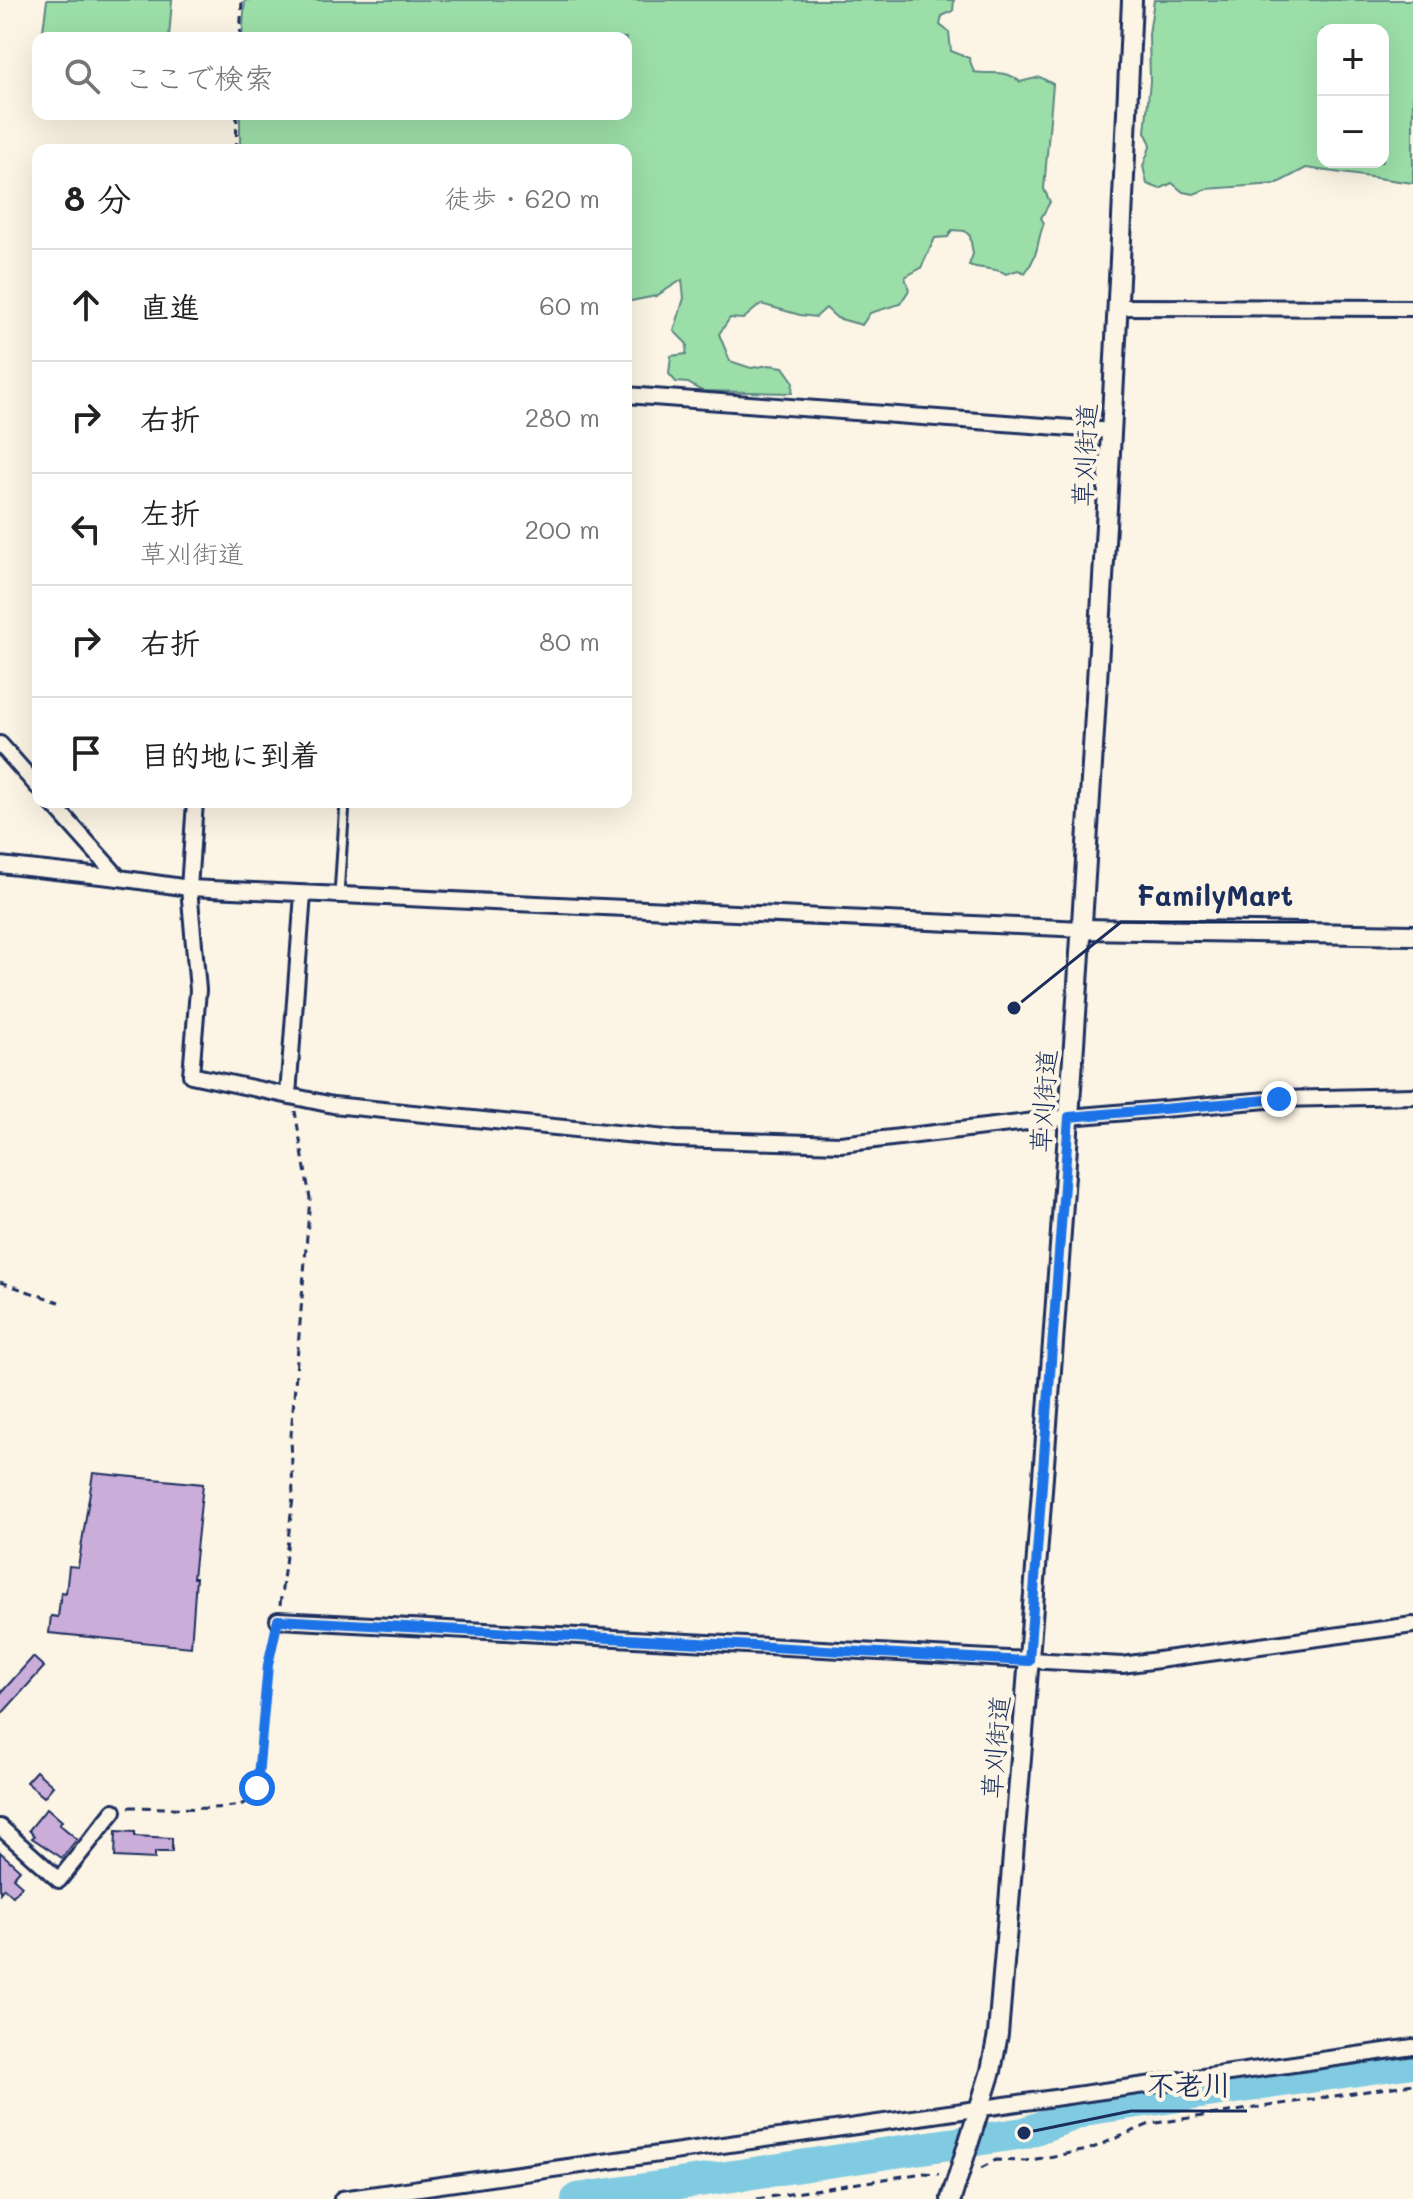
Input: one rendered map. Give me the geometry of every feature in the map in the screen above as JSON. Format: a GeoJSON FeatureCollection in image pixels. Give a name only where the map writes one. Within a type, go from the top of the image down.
{"type":"FeatureCollection","features":[{"type":"Feature","properties":{"kind":"street","name":"草刈街道"},"geometry":{"type":"LineString","coordinates":[[951,2199],[978,2114],[998,2034],[1029,1661],[1083,929],[1113,431],[1132,0]]}},
{"type":"Feature","properties":{"kind":"street"},"geometry":{"type":"LineString","coordinates":[[1119,307],[1413,308]]}},
{"type":"Feature","properties":{"kind":"street"},"geometry":{"type":"LineString","coordinates":[[632,395],[1113,431]]}},
{"type":"Feature","properties":{"kind":"street"},"geometry":{"type":"LineString","coordinates":[[0,744],[32,780]]}},
{"type":"Feature","properties":{"kind":"street"},"geometry":{"type":"LineString","coordinates":[[56,808],[119,878]]}},
{"type":"Feature","properties":{"kind":"street"},"geometry":{"type":"LineString","coordinates":[[195,808],[189,888],[198,990],[191,1075],[333,1105],[676,1139],[841,1144],[1069,1117],[1279,1099],[1413,1096]]}},
{"type":"Feature","properties":{"kind":"street"},"geometry":{"type":"LineString","coordinates":[[0,865],[189,888],[303,894],[1083,929],[1413,935]]}},
{"type":"Feature","properties":{"kind":"street"},"geometry":{"type":"LineString","coordinates":[[290,1096],[303,894]]}},
{"type":"Feature","properties":{"kind":"street"},"geometry":{"type":"LineString","coordinates":[[278,1620],[1122,1665],[1413,1625]]}},
{"type":"Feature","properties":{"kind":"street"},"geometry":{"type":"LineString","coordinates":[[0,1827],[59,1880],[114,1811]]}},
{"type":"Feature","properties":{"kind":"street"},"geometry":{"type":"LineString","coordinates":[[342,2199],[978,2114],[1413,2047]]}},
{"type":"Feature","properties":{"kind":"lane"},"geometry":{"type":"LineString","coordinates":[[339,895],[345,808]]}},
{"type":"Feature","properties":{"kind":"path"},"geometry":{"type":"LineString","coordinates":[[240,32],[242,0]]}},
{"type":"Feature","properties":{"kind":"path"},"geometry":{"type":"LineString","coordinates":[[236,144],[237,120]]}},
{"type":"Feature","properties":{"kind":"path"},"geometry":{"type":"LineString","coordinates":[[114,1811],[125,1807],[211,1807],[246,1802],[257,1788],[268,1665],[278,1620],[293,1498],[291,1435],[310,1198],[290,1096]]}},
{"type":"Feature","properties":{"kind":"path"},"geometry":{"type":"LineString","coordinates":[[0,1282],[59,1302]]}},
{"type":"Feature","properties":{"kind":"path"},"geometry":{"type":"LineString","coordinates":[[757,2199],[793,2196],[923,2173],[975,2171],[996,2160],[1025,2161],[1088,2150],[1150,2124],[1413,2084]]}},
{"type":"Feature","properties":{"kind":"green space"},"geometry":{"type":"Polygon","coordinates":[[[47,0],[172,0],[169,32],[43,32],[47,0]]]}},
{"type":"Feature","properties":{"kind":"green space"},"geometry":{"type":"Polygon","coordinates":[[[245,0],[954,0],[953,11],[942,16],[940,25],[949,32],[951,51],[969,58],[974,72],[1004,74],[1020,82],[1040,77],[1053,84],[1044,189],[1050,202],[1041,218],[1044,223],[1035,254],[1025,273],[1018,270],[1006,274],[969,265],[973,254],[970,236],[965,231],[952,230],[948,237],[935,238],[921,268],[905,277],[909,290],[900,304],[870,313],[862,325],[837,318],[826,308],[816,317],[761,304],[743,319],[730,318],[719,334],[730,361],[751,368],[769,365],[783,367],[793,381],[792,393],[702,391],[688,383],[676,382],[669,374],[671,356],[686,354],[687,344],[674,331],[684,298],[682,280],[656,296],[632,301],[632,144],[240,144],[240,120],[632,120],[632,32],[242,32],[245,0]]]}},
{"type":"Feature","properties":{"kind":"green space"},"geometry":{"type":"Polygon","coordinates":[[[1154,0],[1413,0],[1413,183],[1306,168],[1276,184],[1206,189],[1194,194],[1183,192],[1172,183],[1160,189],[1147,184],[1143,166],[1151,144],[1145,132],[1150,81],[1149,34],[1154,0]]]}},
{"type":"Feature","properties":{"kind":"building"},"geometry":{"type":"Polygon","coordinates":[[[93,1473],[203,1484],[193,1578],[196,1578],[191,1647],[49,1633],[51,1616],[58,1617],[61,1592],[66,1593],[69,1566],[78,1567],[93,1473]]]}},
{"type":"Feature","properties":{"kind":"building"},"geometry":{"type":"Polygon","coordinates":[[[33,1657],[44,1667],[0,1716],[0,1694],[33,1657]]]}},
{"type":"Feature","properties":{"kind":"building"},"geometry":{"type":"Polygon","coordinates":[[[36,1771],[53,1786],[44,1797],[26,1782],[36,1771]]]}},
{"type":"Feature","properties":{"kind":"building"},"geometry":{"type":"Polygon","coordinates":[[[47,1808],[62,1821],[59,1824],[77,1839],[62,1858],[32,1838],[34,1836],[29,1830],[47,1808]]]}},
{"type":"Feature","properties":{"kind":"building"},"geometry":{"type":"Polygon","coordinates":[[[116,1831],[135,1832],[135,1836],[172,1838],[172,1852],[155,1852],[155,1859],[115,1857],[116,1831]]]}},
{"type":"Feature","properties":{"kind":"building"},"geometry":{"type":"Polygon","coordinates":[[[0,1852],[20,1870],[13,1878],[22,1886],[13,1896],[4,1888],[0,1893],[0,1852]]]}},
{"type":"Feature","properties":{"kind":"waterway"},"geometry":{"type":"LineString","coordinates":[[577,2199],[1024,2133],[1090,2109],[1413,2062]]}},
{"type":"Feature","properties":{"kind":"place","name":"FamilyMart"},"geometry":{"type":"Point","coordinates":[1014,1008]}},
{"type":"Feature","properties":{"kind":"place","name":"不老川"},"geometry":{"type":"Point","coordinates":[1024,2133]}},
{"type":"Feature","properties":{"kind":"route"},"geometry":{"type":"LineString","coordinates":[[257,1788],[268,1665],[278,1620],[1029,1661],[1069,1117],[1279,1099]]}}]}
